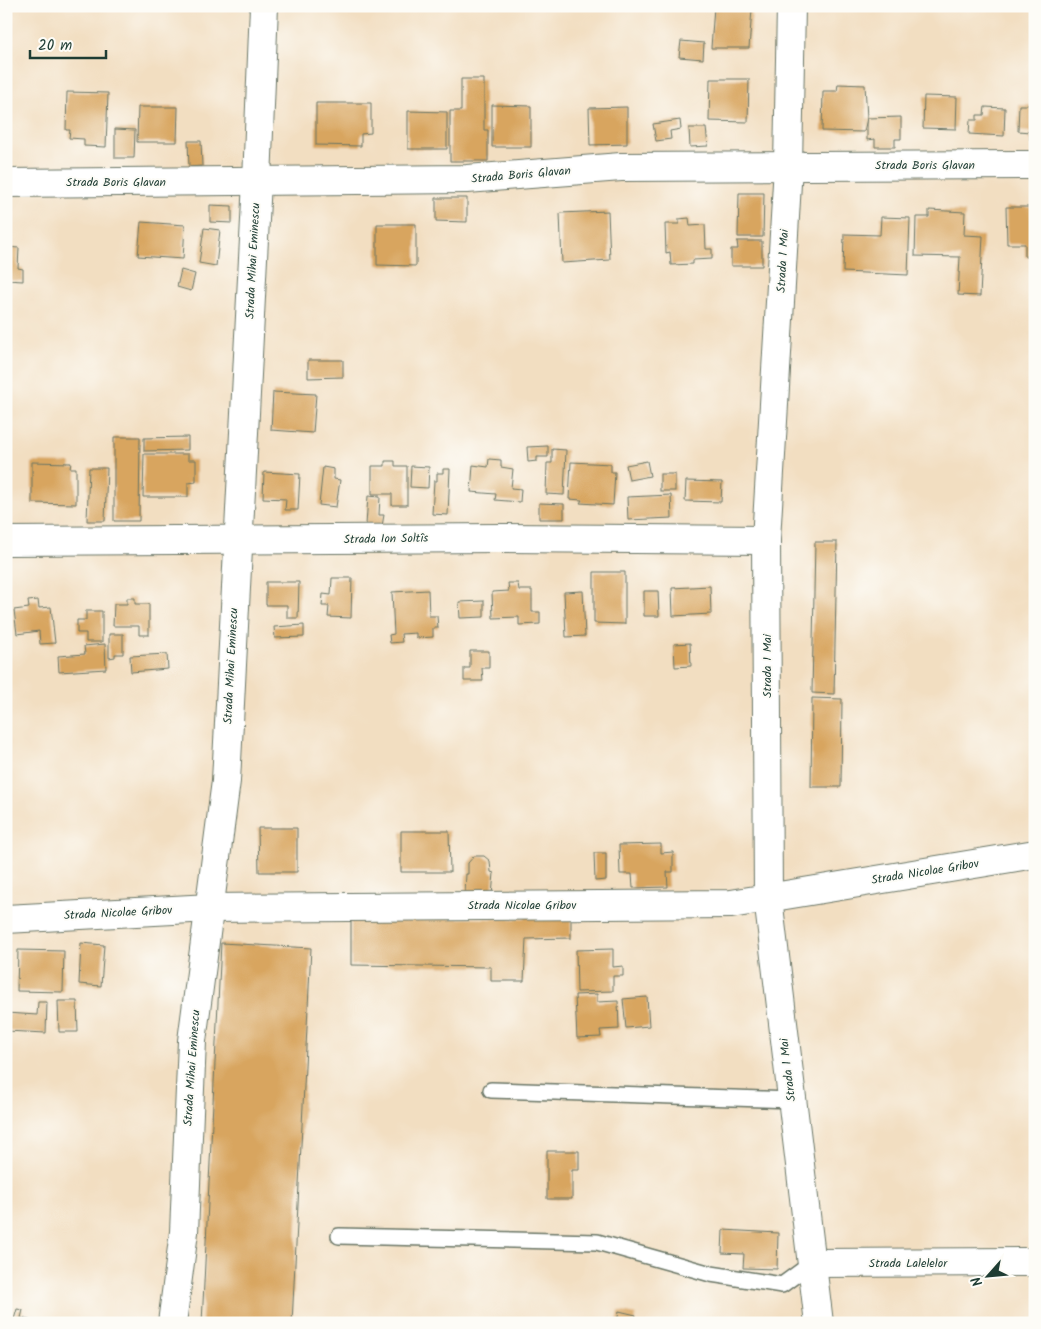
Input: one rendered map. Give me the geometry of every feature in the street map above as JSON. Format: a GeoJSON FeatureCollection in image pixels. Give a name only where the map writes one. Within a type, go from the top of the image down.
{"type":"FeatureCollection","features":[{"type":"Feature","properties":{"kind":"street","name":"Strada Mihai Eminescu"},"geometry":{"type":"LineString","coordinates":[[172,1323],[184,1232],[192,1041],[226,781],[257,181],[264,6]]}},
{"type":"Feature","properties":{"kind":"street","name":"Strada 1 Mai"},"geometry":{"type":"LineString","coordinates":[[791,6],[788,166],[766,540],[768,898],[820,1323]]}},
{"type":"Feature","properties":{"kind":"street","name":"Strada Boris Glavan"},"geometry":{"type":"LineString","coordinates":[[6,183],[467,179],[622,167],[1035,165]]}},
{"type":"Feature","properties":{"kind":"street","name":"Strada Ion Soltîs"},"geometry":{"type":"LineString","coordinates":[[6,541],[493,538],[766,540]]}},
{"type":"Feature","properties":{"kind":"street","name":"Strada Nicolae Gribov"},"geometry":{"type":"LineString","coordinates":[[6,919],[210,908],[731,904],[1035,854]]}},
{"type":"Feature","properties":{"kind":"street","name":"Strada Lalelelor"},"geometry":{"type":"LineString","coordinates":[[812,1263],[1035,1262]]}},
{"type":"Feature","properties":{"kind":"lane"},"geometry":{"type":"LineString","coordinates":[[491,1090],[792,1100]]}},
{"type":"Feature","properties":{"kind":"lane"},"geometry":{"type":"LineString","coordinates":[[338,1236],[598,1242],[711,1274],[782,1285],[812,1263]]}},
{"type":"Feature","properties":{"kind":"building"},"geometry":{"type":"Polygon","coordinates":[[[714,7],[752,9],[749,48],[711,48],[714,7]]]}},
{"type":"Feature","properties":{"kind":"building"},"geometry":{"type":"Polygon","coordinates":[[[681,41],[704,43],[703,59],[679,57],[681,41]]]}},
{"type":"Feature","properties":{"kind":"building"},"geometry":{"type":"Polygon","coordinates":[[[461,79],[484,79],[484,130],[488,130],[488,161],[450,161],[450,111],[461,111],[461,79]]]}},
{"type":"Feature","properties":{"kind":"building"},"geometry":{"type":"Polygon","coordinates":[[[710,79],[749,79],[748,122],[709,121],[710,79]]]}},
{"type":"Feature","properties":{"kind":"building"},"geometry":{"type":"Polygon","coordinates":[[[838,84],[865,85],[867,118],[864,132],[822,131],[823,91],[837,91],[838,84]]]}},
{"type":"Feature","properties":{"kind":"building"},"geometry":{"type":"Polygon","coordinates":[[[67,92],[108,93],[106,147],[84,146],[84,139],[69,138],[70,130],[66,130],[67,92]]]}},
{"type":"Feature","properties":{"kind":"building"},"geometry":{"type":"Polygon","coordinates":[[[924,96],[957,97],[956,129],[923,128],[924,96]]]}},
{"type":"Feature","properties":{"kind":"building"},"geometry":{"type":"Polygon","coordinates":[[[316,103],[371,103],[371,133],[361,134],[361,146],[316,145],[316,103]]]}},
{"type":"Feature","properties":{"kind":"building"},"geometry":{"type":"Polygon","coordinates":[[[492,105],[531,106],[531,147],[492,147],[492,105]]]}},
{"type":"Feature","properties":{"kind":"building"},"geometry":{"type":"Polygon","coordinates":[[[1019,105],[1035,105],[1035,140],[1030,140],[1030,132],[1018,131],[1019,105]]]}},
{"type":"Feature","properties":{"kind":"building"},"geometry":{"type":"Polygon","coordinates":[[[138,107],[178,107],[177,142],[137,142],[138,107]]]}},
{"type":"Feature","properties":{"kind":"building"},"geometry":{"type":"Polygon","coordinates":[[[627,107],[627,144],[590,145],[589,108],[627,107]]]}},
{"type":"Feature","properties":{"kind":"building"},"geometry":{"type":"Polygon","coordinates":[[[985,107],[1005,108],[1004,136],[969,134],[970,120],[977,120],[977,115],[984,115],[985,107]]]}},
{"type":"Feature","properties":{"kind":"building"},"geometry":{"type":"Polygon","coordinates":[[[408,111],[447,112],[447,149],[408,149],[408,111]]]}},
{"type":"Feature","properties":{"kind":"building"},"geometry":{"type":"Polygon","coordinates":[[[901,117],[901,139],[895,139],[895,147],[875,147],[875,139],[867,140],[867,118],[901,117]]]}},
{"type":"Feature","properties":{"kind":"building"},"geometry":{"type":"Polygon","coordinates":[[[680,120],[681,129],[670,131],[671,139],[656,141],[653,124],[680,120]]]}},
{"type":"Feature","properties":{"kind":"building"},"geometry":{"type":"Polygon","coordinates":[[[689,128],[706,128],[708,146],[690,147],[689,128]]]}},
{"type":"Feature","properties":{"kind":"building"},"geometry":{"type":"Polygon","coordinates":[[[115,129],[135,130],[134,158],[115,158],[115,129]]]}},
{"type":"Feature","properties":{"kind":"building"},"geometry":{"type":"Polygon","coordinates":[[[188,141],[201,141],[202,166],[189,167],[188,141]]]}},
{"type":"Feature","properties":{"kind":"building"},"geometry":{"type":"Polygon","coordinates":[[[739,193],[764,193],[763,237],[738,237],[739,193]]]}},
{"type":"Feature","properties":{"kind":"building"},"geometry":{"type":"Polygon","coordinates":[[[436,198],[467,198],[467,222],[436,221],[436,198]]]}},
{"type":"Feature","properties":{"kind":"building"},"geometry":{"type":"Polygon","coordinates":[[[210,205],[232,206],[232,223],[210,222],[210,205]]]}},
{"type":"Feature","properties":{"kind":"building"},"geometry":{"type":"Polygon","coordinates":[[[1006,207],[1035,207],[1035,257],[1025,257],[1025,244],[1007,244],[1006,207]]]}},
{"type":"Feature","properties":{"kind":"building"},"geometry":{"type":"Polygon","coordinates":[[[929,210],[965,212],[964,235],[983,236],[980,296],[958,295],[960,257],[915,256],[916,217],[929,217],[929,210]]]}},
{"type":"Feature","properties":{"kind":"building"},"geometry":{"type":"Polygon","coordinates":[[[608,211],[610,260],[562,263],[560,213],[608,211]]]}},
{"type":"Feature","properties":{"kind":"building"},"geometry":{"type":"Polygon","coordinates":[[[881,217],[910,218],[908,275],[843,272],[844,234],[880,235],[881,217]]]}},
{"type":"Feature","properties":{"kind":"building"},"geometry":{"type":"Polygon","coordinates":[[[689,218],[690,226],[705,225],[706,249],[712,249],[712,259],[693,260],[693,264],[671,265],[670,252],[666,253],[665,224],[679,224],[679,219],[689,218]]]}},
{"type":"Feature","properties":{"kind":"building"},"geometry":{"type":"Polygon","coordinates":[[[141,222],[185,225],[183,259],[138,256],[141,222]]]}},
{"type":"Feature","properties":{"kind":"building"},"geometry":{"type":"Polygon","coordinates":[[[377,224],[416,224],[416,266],[377,265],[377,224]]]}},
{"type":"Feature","properties":{"kind":"building"},"geometry":{"type":"Polygon","coordinates":[[[204,228],[220,230],[216,266],[199,263],[204,228]]]}},
{"type":"Feature","properties":{"kind":"building"},"geometry":{"type":"Polygon","coordinates":[[[737,241],[762,241],[762,266],[731,266],[731,249],[738,249],[737,241]]]}},
{"type":"Feature","properties":{"kind":"building"},"geometry":{"type":"Polygon","coordinates":[[[6,247],[19,248],[18,268],[23,269],[23,281],[6,280],[6,247]]]}},
{"type":"Feature","properties":{"kind":"building"},"geometry":{"type":"Polygon","coordinates":[[[181,270],[195,274],[191,291],[177,287],[181,270]]]}},
{"type":"Feature","properties":{"kind":"building"},"geometry":{"type":"Polygon","coordinates":[[[308,360],[343,360],[343,377],[308,378],[308,360]]]}},
{"type":"Feature","properties":{"kind":"building"},"geometry":{"type":"Polygon","coordinates":[[[273,392],[316,394],[313,433],[271,430],[273,392]]]}},
{"type":"Feature","properties":{"kind":"building"},"geometry":{"type":"Polygon","coordinates":[[[114,437],[140,437],[139,521],[114,521],[114,437]]]}},
{"type":"Feature","properties":{"kind":"building"},"geometry":{"type":"Polygon","coordinates":[[[188,437],[188,450],[144,451],[144,438],[188,437]]]}},
{"type":"Feature","properties":{"kind":"building"},"geometry":{"type":"Polygon","coordinates":[[[548,446],[548,457],[537,457],[537,461],[528,462],[527,447],[548,446]]]}},
{"type":"Feature","properties":{"kind":"building"},"geometry":{"type":"Polygon","coordinates":[[[552,449],[566,450],[564,495],[546,494],[547,463],[552,463],[552,449]]]}},
{"type":"Feature","properties":{"kind":"building"},"geometry":{"type":"Polygon","coordinates":[[[144,454],[188,454],[188,460],[196,460],[196,482],[188,483],[188,497],[143,497],[144,454]]]}},
{"type":"Feature","properties":{"kind":"building"},"geometry":{"type":"Polygon","coordinates":[[[489,459],[501,460],[501,467],[513,469],[511,488],[521,489],[520,502],[495,500],[496,494],[471,492],[473,465],[488,467],[489,459]]]}},
{"type":"Feature","properties":{"kind":"building"},"geometry":{"type":"Polygon","coordinates":[[[385,461],[395,461],[395,466],[407,466],[407,505],[392,505],[392,494],[372,494],[372,466],[385,466],[385,461]]]}},
{"type":"Feature","properties":{"kind":"building"},"geometry":{"type":"Polygon","coordinates":[[[647,461],[650,476],[629,480],[626,465],[647,461]]]}},
{"type":"Feature","properties":{"kind":"building"},"geometry":{"type":"Polygon","coordinates":[[[32,462],[71,463],[70,468],[76,468],[76,504],[32,503],[32,462]]]}},
{"type":"Feature","properties":{"kind":"building"},"geometry":{"type":"Polygon","coordinates":[[[571,462],[611,464],[611,472],[615,472],[613,505],[580,503],[582,500],[569,499],[571,462]]]}},
{"type":"Feature","properties":{"kind":"building"},"geometry":{"type":"Polygon","coordinates":[[[411,466],[429,467],[428,488],[410,487],[411,466]]]}},
{"type":"Feature","properties":{"kind":"building"},"geometry":{"type":"Polygon","coordinates":[[[323,467],[334,469],[334,479],[340,480],[336,507],[319,505],[323,467]]]}},
{"type":"Feature","properties":{"kind":"building"},"geometry":{"type":"Polygon","coordinates":[[[89,468],[107,468],[105,521],[87,521],[89,468]]]}},
{"type":"Feature","properties":{"kind":"building"},"geometry":{"type":"Polygon","coordinates":[[[443,469],[450,469],[448,515],[432,514],[434,481],[437,481],[437,473],[443,473],[443,469]]]}},
{"type":"Feature","properties":{"kind":"building"},"geometry":{"type":"Polygon","coordinates":[[[264,472],[300,474],[298,510],[285,510],[286,499],[263,498],[264,472]]]}},
{"type":"Feature","properties":{"kind":"building"},"geometry":{"type":"Polygon","coordinates":[[[660,474],[675,474],[675,491],[660,491],[660,474]]]}},
{"type":"Feature","properties":{"kind":"building"},"geometry":{"type":"Polygon","coordinates":[[[686,481],[722,482],[721,502],[685,501],[686,481]]]}},
{"type":"Feature","properties":{"kind":"building"},"geometry":{"type":"Polygon","coordinates":[[[671,495],[672,518],[628,520],[627,497],[671,495]]]}},
{"type":"Feature","properties":{"kind":"building"},"geometry":{"type":"Polygon","coordinates":[[[368,496],[380,497],[379,515],[384,515],[382,526],[366,525],[368,496]]]}},
{"type":"Feature","properties":{"kind":"building"},"geometry":{"type":"Polygon","coordinates":[[[539,503],[564,504],[564,519],[539,519],[539,503]]]}},
{"type":"Feature","properties":{"kind":"building"},"geometry":{"type":"Polygon","coordinates":[[[815,542],[837,542],[834,694],[812,693],[815,542]]]}},
{"type":"Feature","properties":{"kind":"building"},"geometry":{"type":"Polygon","coordinates":[[[594,572],[625,572],[625,624],[594,623],[594,572]]]}},
{"type":"Feature","properties":{"kind":"building"},"geometry":{"type":"Polygon","coordinates":[[[332,578],[352,578],[351,618],[328,617],[329,606],[322,606],[323,594],[331,595],[332,578]]]}},
{"type":"Feature","properties":{"kind":"building"},"geometry":{"type":"Polygon","coordinates":[[[266,582],[299,582],[298,618],[287,618],[287,605],[266,605],[266,582]]]}},
{"type":"Feature","properties":{"kind":"building"},"geometry":{"type":"Polygon","coordinates":[[[508,583],[518,583],[519,590],[532,590],[532,612],[540,612],[540,624],[519,625],[519,617],[493,618],[492,592],[509,591],[508,583]]]}},
{"type":"Feature","properties":{"kind":"building"},"geometry":{"type":"Polygon","coordinates":[[[710,586],[711,614],[673,616],[672,588],[710,586]]]}},
{"type":"Feature","properties":{"kind":"building"},"geometry":{"type":"Polygon","coordinates":[[[428,590],[429,616],[437,616],[438,628],[433,628],[433,637],[416,638],[416,633],[401,634],[402,642],[390,643],[389,635],[394,634],[392,592],[428,590]]]}},
{"type":"Feature","properties":{"kind":"building"},"geometry":{"type":"Polygon","coordinates":[[[583,591],[585,636],[566,637],[564,592],[583,591]]]}},
{"type":"Feature","properties":{"kind":"building"},"geometry":{"type":"Polygon","coordinates":[[[644,591],[658,591],[659,616],[644,616],[644,591]]]}},
{"type":"Feature","properties":{"kind":"building"},"geometry":{"type":"Polygon","coordinates":[[[127,598],[135,598],[135,604],[149,604],[149,635],[139,635],[139,626],[113,626],[114,604],[127,604],[127,598]]]}},
{"type":"Feature","properties":{"kind":"building"},"geometry":{"type":"Polygon","coordinates":[[[38,600],[39,608],[51,607],[55,643],[40,644],[39,631],[17,634],[14,610],[29,608],[28,601],[38,600]]]}},
{"type":"Feature","properties":{"kind":"building"},"geometry":{"type":"Polygon","coordinates":[[[484,601],[484,617],[460,618],[459,602],[484,601]]]}},
{"type":"Feature","properties":{"kind":"building"},"geometry":{"type":"Polygon","coordinates":[[[86,611],[102,611],[102,642],[86,642],[86,633],[77,633],[77,620],[86,620],[86,611]]]}},
{"type":"Feature","properties":{"kind":"building"},"geometry":{"type":"Polygon","coordinates":[[[304,625],[304,637],[275,638],[274,627],[304,625]]]}},
{"type":"Feature","properties":{"kind":"building"},"geometry":{"type":"Polygon","coordinates":[[[109,634],[123,634],[123,654],[115,654],[115,657],[109,658],[109,634]]]}},
{"type":"Feature","properties":{"kind":"building"},"geometry":{"type":"Polygon","coordinates":[[[690,643],[691,666],[675,667],[674,644],[690,643]]]}},
{"type":"Feature","properties":{"kind":"building"},"geometry":{"type":"Polygon","coordinates":[[[105,644],[106,669],[59,672],[58,656],[85,654],[84,646],[105,644]]]}},
{"type":"Feature","properties":{"kind":"building"},"geometry":{"type":"Polygon","coordinates":[[[470,651],[489,651],[489,668],[482,668],[483,681],[464,681],[464,668],[470,668],[470,651]]]}},
{"type":"Feature","properties":{"kind":"building"},"geometry":{"type":"Polygon","coordinates":[[[167,654],[168,669],[131,672],[130,656],[167,654]]]}},
{"type":"Feature","properties":{"kind":"building"},"geometry":{"type":"Polygon","coordinates":[[[812,698],[842,699],[841,787],[811,787],[812,698]]]}},
{"type":"Feature","properties":{"kind":"building"},"geometry":{"type":"Polygon","coordinates":[[[258,828],[297,828],[297,872],[259,872],[258,828]]]}},
{"type":"Feature","properties":{"kind":"building"},"geometry":{"type":"Polygon","coordinates":[[[401,831],[449,831],[450,872],[401,872],[401,831]]]}},
{"type":"Feature","properties":{"kind":"building"},"geometry":{"type":"Polygon","coordinates":[[[661,844],[661,853],[673,852],[673,872],[667,872],[668,887],[633,888],[632,874],[620,874],[619,845],[661,844]]]}},
{"type":"Feature","properties":{"kind":"building"},"geometry":{"type":"Polygon","coordinates":[[[594,853],[606,853],[606,880],[595,881],[594,853]]]}},
{"type":"Feature","properties":{"kind":"building"},"geometry":{"type":"Polygon","coordinates":[[[474,856],[484,856],[490,861],[491,872],[494,873],[492,895],[465,893],[468,863],[474,856]]]}},
{"type":"Feature","properties":{"kind":"building"},"geometry":{"type":"Polygon","coordinates":[[[571,914],[571,938],[526,939],[524,981],[491,981],[491,967],[351,965],[351,917],[525,919],[525,915],[571,914]]]}},
{"type":"Feature","properties":{"kind":"building"},"geometry":{"type":"Polygon","coordinates":[[[81,943],[104,945],[101,986],[79,984],[81,943]]]}},
{"type":"Feature","properties":{"kind":"building"},"geometry":{"type":"Polygon","coordinates":[[[221,943],[311,948],[292,1323],[202,1323],[221,943]]]}},
{"type":"Feature","properties":{"kind":"building"},"geometry":{"type":"Polygon","coordinates":[[[613,949],[613,967],[623,966],[623,976],[613,976],[613,991],[577,992],[576,950],[613,949]]]}},
{"type":"Feature","properties":{"kind":"building"},"geometry":{"type":"Polygon","coordinates":[[[18,950],[64,951],[63,992],[17,991],[18,950]]]}},
{"type":"Feature","properties":{"kind":"building"},"geometry":{"type":"Polygon","coordinates":[[[597,994],[597,1002],[618,1001],[619,1029],[600,1030],[601,1037],[577,1038],[575,995],[597,994]]]}},
{"type":"Feature","properties":{"kind":"building"},"geometry":{"type":"Polygon","coordinates":[[[647,997],[649,1026],[626,1028],[623,999],[647,997]]]}},
{"type":"Feature","properties":{"kind":"building"},"geometry":{"type":"Polygon","coordinates":[[[58,1001],[77,1001],[78,1032],[59,1032],[58,1001]]]}},
{"type":"Feature","properties":{"kind":"building"},"geometry":{"type":"Polygon","coordinates":[[[38,1002],[47,1002],[46,1033],[6,1031],[6,1013],[37,1015],[38,1002]]]}},
{"type":"Feature","properties":{"kind":"building"},"geometry":{"type":"Polygon","coordinates":[[[547,1151],[579,1151],[579,1170],[572,1170],[572,1199],[547,1199],[547,1151]]]}},
{"type":"Feature","properties":{"kind":"building"},"geometry":{"type":"Polygon","coordinates":[[[723,1230],[778,1233],[777,1269],[743,1268],[744,1254],[722,1253],[723,1230]]]}},
{"type":"Feature","properties":{"kind":"building"},"geometry":{"type":"Polygon","coordinates":[[[17,1309],[23,1310],[21,1318],[40,1323],[13,1323],[17,1309]]]}},
{"type":"Feature","properties":{"kind":"building"},"geometry":{"type":"Polygon","coordinates":[[[619,1311],[636,1315],[634,1323],[617,1323],[619,1311]]]}}]}
